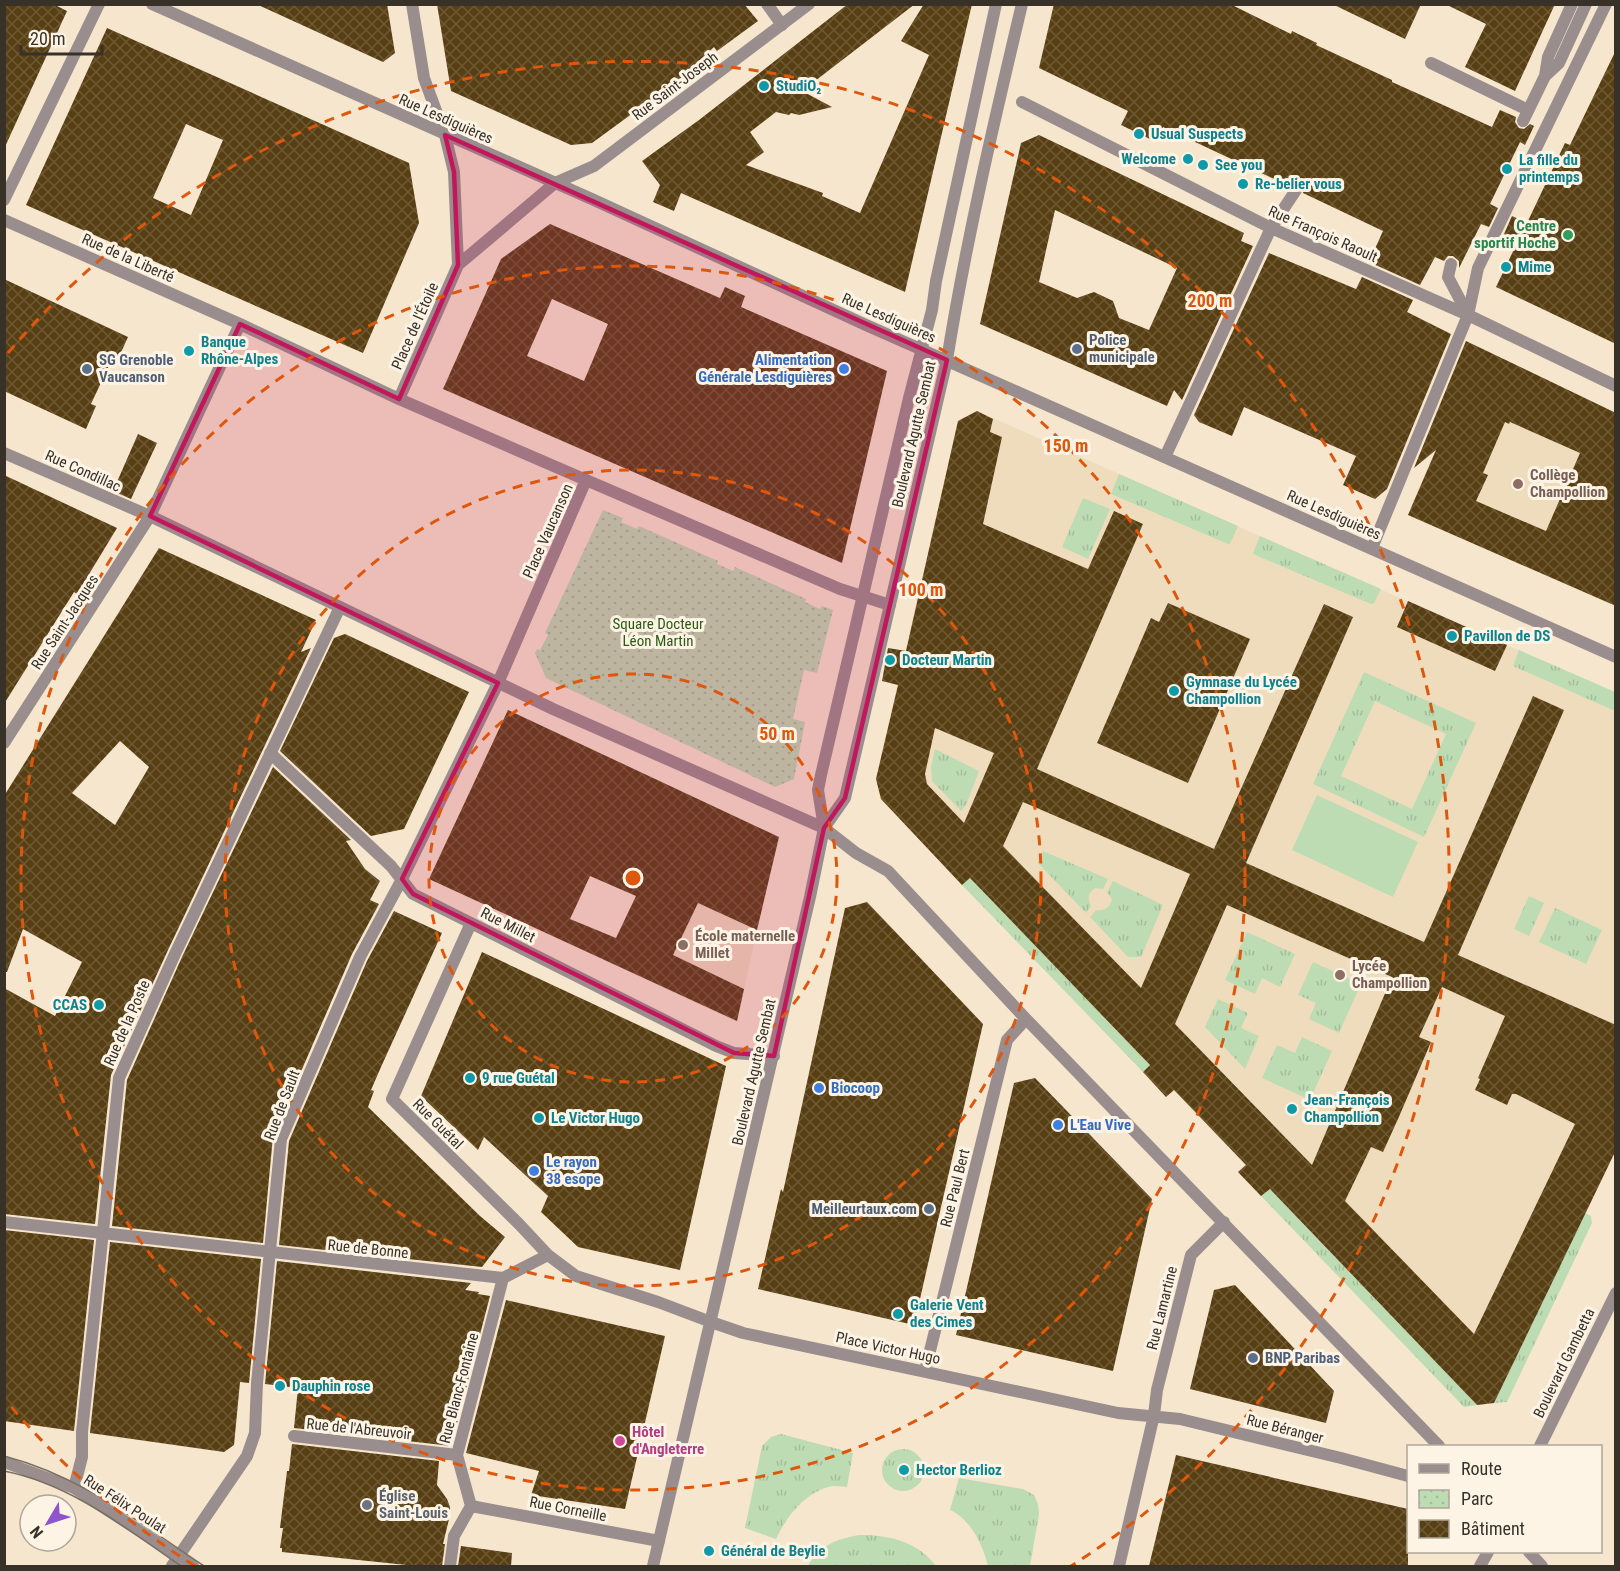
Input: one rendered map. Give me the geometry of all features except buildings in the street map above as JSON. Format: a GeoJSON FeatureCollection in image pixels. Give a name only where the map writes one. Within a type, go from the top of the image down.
{"type":"FeatureCollection","features":[{"type":"Feature","properties":{"kind":"street"},"geometry":{"type":"LineString","coordinates":[[4,200],[99,4]]}},
{"type":"Feature","properties":{"kind":"street","name":"Rue Lesdiguières"},"geometry":{"type":"LineString","coordinates":[[152,4],[1165,458],[1616,657]]}},
{"type":"Feature","properties":{"kind":"street","name":"Place de l'Étoile"},"geometry":{"type":"LineString","coordinates":[[412,4],[424,78],[445,135],[454,172],[458,265]]}},
{"type":"Feature","properties":{"kind":"street"},"geometry":{"type":"LineString","coordinates":[[767,4],[782,25]]}},
{"type":"Feature","properties":{"kind":"street","name":"Rue Saint-Joseph"},"geometry":{"type":"LineString","coordinates":[[555,183],[594,166],[809,4]]}},
{"type":"Feature","properties":{"kind":"street","name":"Boulevard Agutte Sembat"},"geometry":{"type":"LineString","coordinates":[[711,1322],[814,879],[824,828],[818,790],[932,309],[936,281],[996,4]]}},
{"type":"Feature","properties":{"kind":"street","name":"Boulevard Agutte Sembat"},"geometry":{"type":"LineString","coordinates":[[824,828],[845,798],[947,360],[1000,96],[1022,4]]}},
{"type":"Feature","properties":{"kind":"street"},"geometry":{"type":"LineString","coordinates":[[1431,63],[1526,116],[1545,76],[1548,57],[1572,4]]}},
{"type":"Feature","properties":{"kind":"street"},"geometry":{"type":"LineString","coordinates":[[1545,76],[1558,63],[1586,4]]}},
{"type":"Feature","properties":{"kind":"street"},"geometry":{"type":"LineString","coordinates":[[1372,548],[1468,315],[1478,268],[1606,4]]}},
{"type":"Feature","properties":{"kind":"street","name":"Rue François Raoult"},"geometry":{"type":"LineString","coordinates":[[1022,102],[1271,228],[1468,315],[1616,386]]}},
{"type":"Feature","properties":{"kind":"street","name":"Place de l'Étoile"},"geometry":{"type":"LineString","coordinates":[[399,399],[458,265],[555,183]]}},
{"type":"Feature","properties":{"kind":"street"},"geometry":{"type":"LineString","coordinates":[[1165,458],[1271,228],[1296,190]]}},
{"type":"Feature","properties":{"kind":"street","name":"Rue de la Liberté"},"geometry":{"type":"LineString","coordinates":[[4,220],[240,324]]}},
{"type":"Feature","properties":{"kind":"street"},"geometry":{"type":"LineString","coordinates":[[1451,264],[1448,277],[1468,315]]}},
{"type":"Feature","properties":{"kind":"street"},"geometry":{"type":"LineString","coordinates":[[240,324],[150,516],[553,710],[824,828],[856,853],[888,871],[1026,1019],[1438,1445]]}},
{"type":"Feature","properties":{"kind":"street","name":"Place Vaucanson"},"geometry":{"type":"LineString","coordinates":[[240,324],[399,399],[586,480],[498,683]]}},
{"type":"Feature","properties":{"kind":"street","name":"Rue Condillac"},"geometry":{"type":"LineString","coordinates":[[4,453],[150,516]]}},
{"type":"Feature","properties":{"kind":"street"},"geometry":{"type":"LineString","coordinates":[[586,480],[840,589],[890,605]]}},
{"type":"Feature","properties":{"kind":"street","name":"Rue Saint-Jacques"},"geometry":{"type":"LineString","coordinates":[[5,740],[150,516]]}},
{"type":"Feature","properties":{"kind":"street","name":"Rue de la Poste"},"geometry":{"type":"LineString","coordinates":[[74,1488],[82,1457],[82,1432],[119,1078],[340,607]]}},
{"type":"Feature","properties":{"kind":"street","name":"Rue de Sault"},"geometry":{"type":"LineString","coordinates":[[175,1562],[247,1455],[255,1433],[257,1383],[281,1139],[360,957],[402,879],[498,683]]}},
{"type":"Feature","properties":{"kind":"street","name":"Rue Millet"},"geometry":{"type":"LineString","coordinates":[[270,753],[391,866],[413,894],[716,1046],[734,1053],[774,1056]]}},
{"type":"Feature","properties":{"kind":"street","name":"Rue Guétal"},"geometry":{"type":"LineString","coordinates":[[471,923],[392,1099],[548,1255]]}},
{"type":"Feature","properties":{"kind":"street","name":"Rue Paul Bert"},"geometry":{"type":"LineString","coordinates":[[925,1371],[1006,1040],[1026,1019]]}},
{"type":"Feature","properties":{"kind":"street","name":"Rue de Bonne"},"geometry":{"type":"LineString","coordinates":[[4,1222],[503,1278]]}},
{"type":"Feature","properties":{"kind":"street","name":"Rue Lamartine"},"geometry":{"type":"LineString","coordinates":[[1154,1415],[1157,1390],[1191,1255],[1224,1222]]}},
{"type":"Feature","properties":{"kind":"street"},"geometry":{"type":"LineString","coordinates":[[503,1278],[548,1255],[576,1276],[658,1302],[711,1322],[653,1566]]}},
{"type":"Feature","properties":{"kind":"street","name":"Rue Blanc-Fontaine"},"geometry":{"type":"LineString","coordinates":[[471,1506],[457,1455],[503,1278]]}},
{"type":"Feature","properties":{"kind":"street","name":"Boulevard Gambetta"},"geometry":{"type":"LineString","coordinates":[[1541,1445],[1614,1299]]}},
{"type":"Feature","properties":{"kind":"street","name":"Place Victor Hugo"},"geometry":{"type":"LineString","coordinates":[[711,1322],[743,1333],[1119,1413],[1154,1415]]}},
{"type":"Feature","properties":{"kind":"street"},"geometry":{"type":"LineString","coordinates":[[1119,1566],[1154,1415]]}},
{"type":"Feature","properties":{"kind":"street","name":"Rue Béranger"},"geometry":{"type":"LineString","coordinates":[[1154,1415],[1180,1419],[1318,1452],[1407,1476]]}},
{"type":"Feature","properties":{"kind":"street","name":"Rue de l'Abreuvoir"},"geometry":{"type":"LineString","coordinates":[[294,1436],[457,1455]]}},
{"type":"Feature","properties":{"kind":"street","name":"Rue Félix Poulat"},"geometry":{"type":"LineString","coordinates":[[4,1462],[74,1488],[175,1562],[193,1566]]}},
{"type":"Feature","properties":{"kind":"street"},"geometry":{"type":"LineString","coordinates":[[450,1566],[454,1536],[471,1506]]}},
{"type":"Feature","properties":{"kind":"street","name":"Rue Corneille"},"geometry":{"type":"LineString","coordinates":[[471,1506],[659,1541]]}},
{"type":"Feature","properties":{"kind":"street"},"geometry":{"type":"LineString","coordinates":[[1531,1553],[1542,1566]]}},
{"type":"Feature","properties":{"kind":"highlighted area"},"geometry":{"type":"Polygon","coordinates":[[[445,135],[947,360],[845,798],[824,828],[774,1056],[734,1053],[413,894],[402,879],[498,683],[150,516],[240,324],[399,399],[458,265],[454,172],[445,135]]]}},
{"type":"Feature","properties":{"kind":"shaded area","name":"Collège Champollion"},"geometry":{"type":"Polygon","coordinates":[[[1483,349],[1615,413],[1615,606],[1408,515],[1435,451],[1438,453],[1483,349]]]}},
{"type":"Feature","properties":{"kind":"shaded area","name":"Lycée Champollion"},"geometry":{"type":"Polygon","coordinates":[[[977,411],[1615,693],[1615,1150],[1494,1403],[1477,1405],[1270,1189],[1261,1196],[1238,1172],[1246,1164],[1174,1090],[1166,1097],[1143,1072],[1150,1065],[970,878],[962,885],[881,799],[876,779],[958,421],[977,411]]]}},
{"type":"Feature","properties":{"kind":"shaded area","name":"École maternelle Millet"},"geometry":{"type":"Polygon","coordinates":[[[644,878],[757,930],[737,1022],[606,961],[644,878]]]}},
{"type":"Feature","properties":{"kind":"green space"},"geometry":{"type":"Polygon","coordinates":[[[1119,474],[1238,526],[1230,544],[1111,494],[1119,474]]]}},
{"type":"Feature","properties":{"kind":"green space"},"geometry":{"type":"Polygon","coordinates":[[[1083,498],[1110,509],[1088,559],[1062,547],[1083,498]]]}},
{"type":"Feature","properties":{"kind":"green space","name":"Square Docteur Léon Martin"},"geometry":{"type":"Polygon","coordinates":[[[603,510],[623,518],[621,522],[637,529],[639,526],[718,561],[717,564],[733,571],[735,567],[806,599],[805,602],[820,609],[822,606],[833,610],[817,673],[804,670],[793,719],[805,722],[794,779],[775,787],[546,678],[535,653],[537,649],[540,650],[548,635],[545,633],[603,510]]]}},
{"type":"Feature","properties":{"kind":"green space"},"geometry":{"type":"Polygon","coordinates":[[[1260,536],[1381,589],[1374,603],[1371,604],[1255,555],[1253,553],[1260,536]]]}},
{"type":"Feature","properties":{"kind":"green space"},"geometry":{"type":"Polygon","coordinates":[[[1519,650],[1615,692],[1615,711],[1513,666],[1519,650]]]}},
{"type":"Feature","properties":{"kind":"green space"},"geometry":{"type":"Polygon","coordinates":[[[1364,672],[1476,723],[1424,837],[1313,784],[1364,672]],[[1375,701],[1341,776],[1412,809],[1446,734],[1375,701]]]}},
{"type":"Feature","properties":{"kind":"green space"},"geometry":{"type":"Polygon","coordinates":[[[935,749],[979,771],[966,805],[961,811],[932,781],[931,767],[935,749]]]}},
{"type":"Feature","properties":{"kind":"green space"},"geometry":{"type":"Polygon","coordinates":[[[1317,795],[1418,842],[1393,897],[1292,850],[1317,795]]]}},
{"type":"Feature","properties":{"kind":"green space"},"geometry":{"type":"Polygon","coordinates":[[[1043,851],[1108,879],[1103,889],[1095,888],[1091,892],[1089,899],[1091,906],[1086,913],[1038,863],[1043,851]]]}},
{"type":"Feature","properties":{"kind":"green space"},"geometry":{"type":"Polygon","coordinates":[[[970,878],[1150,1065],[1143,1072],[962,885],[970,878]]]}},
{"type":"Feature","properties":{"kind":"green space"},"geometry":{"type":"Polygon","coordinates":[[[1113,881],[1163,905],[1141,957],[1128,957],[1090,917],[1096,910],[1110,905],[1112,899],[1107,892],[1113,881]]]}},
{"type":"Feature","properties":{"kind":"green space"},"geometry":{"type":"Polygon","coordinates":[[[1529,896],[1544,903],[1529,936],[1514,929],[1529,896]]]}},
{"type":"Feature","properties":{"kind":"green space"},"geometry":{"type":"Polygon","coordinates":[[[1555,908],[1602,930],[1586,964],[1539,942],[1555,908]]]}},
{"type":"Feature","properties":{"kind":"green space"},"geometry":{"type":"Polygon","coordinates":[[[1247,932],[1295,954],[1280,987],[1262,978],[1255,994],[1225,980],[1247,932]]]}},
{"type":"Feature","properties":{"kind":"green space"},"geometry":{"type":"Polygon","coordinates":[[[1313,962],[1361,984],[1339,1033],[1309,1019],[1316,1003],[1298,995],[1313,962]]]}},
{"type":"Feature","properties":{"kind":"green space"},"geometry":{"type":"Polygon","coordinates":[[[1218,999],[1248,1013],[1241,1028],[1259,1036],[1245,1069],[1205,1027],[1218,999]]]}},
{"type":"Feature","properties":{"kind":"green space"},"geometry":{"type":"Polygon","coordinates":[[[1302,1037],[1332,1051],[1310,1100],[1262,1078],[1277,1045],[1295,1053],[1302,1037]]]}},
{"type":"Feature","properties":{"kind":"green space"},"geometry":{"type":"Polygon","coordinates":[[[1270,1189],[1477,1405],[1464,1407],[1261,1196],[1270,1189]]]}},
{"type":"Feature","properties":{"kind":"green space"},"geometry":{"type":"Polygon","coordinates":[[[1585,1213],[1591,1216],[1592,1223],[1507,1402],[1494,1403],[1585,1213]]]}},
{"type":"Feature","properties":{"kind":"green space"},"geometry":{"type":"Polygon","coordinates":[[[781,1434],[853,1453],[847,1487],[830,1486],[811,1495],[797,1507],[776,1539],[745,1528],[762,1446],[771,1437],[781,1434]]]}},
{"type":"Feature","properties":{"kind":"green space"},"geometry":{"type":"Polygon","coordinates":[[[903,1449],[918,1455],[924,1470],[918,1485],[903,1491],[888,1485],[882,1470],[888,1455],[903,1449]]]}},
{"type":"Feature","properties":{"kind":"green space"},"geometry":{"type":"Polygon","coordinates":[[[959,1478],[1023,1489],[1034,1495],[1039,1514],[1030,1566],[988,1566],[983,1550],[970,1526],[950,1510],[959,1478]]]}},
{"type":"Feature","properties":{"kind":"green space"},"geometry":{"type":"Polygon","coordinates":[[[859,1535],[891,1538],[912,1545],[936,1566],[808,1566],[817,1553],[829,1544],[859,1535]]]}},
{"type":"Feature","properties":{"kind":"tram line"},"geometry":{"type":"LineString","coordinates":[[4,1456],[33,1465],[85,1488],[204,1566]]}},
{"type":"Feature","properties":{"kind":"tram line"},"geometry":{"type":"LineString","coordinates":[[4,1471],[29,1477],[75,1497],[119,1523],[181,1566]]}},
{"type":"Feature","properties":{"kind":"place","name":"StudiO₂"},"geometry":{"type":"Point","coordinates":[764,86]}},
{"type":"Feature","properties":{"kind":"place","name":"Usual Suspects"},"geometry":{"type":"Point","coordinates":[1139,134]}},
{"type":"Feature","properties":{"kind":"place","name":"Welcome"},"geometry":{"type":"Point","coordinates":[1188,159]}},
{"type":"Feature","properties":{"kind":"place","name":"See you"},"geometry":{"type":"Point","coordinates":[1203,165]}},
{"type":"Feature","properties":{"kind":"place","name":"La fille du printemps"},"geometry":{"type":"Point","coordinates":[1507,169]}},
{"type":"Feature","properties":{"kind":"place","name":"Re-belier vous"},"geometry":{"type":"Point","coordinates":[1243,184]}},
{"type":"Feature","properties":{"kind":"place","name":"Centre sportif Hoche"},"geometry":{"type":"Point","coordinates":[1568,235]}},
{"type":"Feature","properties":{"kind":"place","name":"Mime"},"geometry":{"type":"Point","coordinates":[1506,267]}},
{"type":"Feature","properties":{"kind":"place","name":"Police municipale"},"geometry":{"type":"Point","coordinates":[1077,349]}},
{"type":"Feature","properties":{"kind":"place","name":"Banque Rhône-Alpes"},"geometry":{"type":"Point","coordinates":[189,351]}},
{"type":"Feature","properties":{"kind":"place","name":"SG Grenoble Vaucanson"},"geometry":{"type":"Point","coordinates":[87,369]}},
{"type":"Feature","properties":{"kind":"place","name":"Alimentation Générale Lesdiguières"},"geometry":{"type":"Point","coordinates":[844,369]}},
{"type":"Feature","properties":{"kind":"place","name":"Collège Champollion"},"geometry":{"type":"Point","coordinates":[1518,484]}},
{"type":"Feature","properties":{"kind":"place","name":"Pavillon de DS"},"geometry":{"type":"Point","coordinates":[1452,636]}},
{"type":"Feature","properties":{"kind":"place","name":"Docteur Martin"},"geometry":{"type":"Point","coordinates":[890,660]}},
{"type":"Feature","properties":{"kind":"place","name":"Gymnase du Lycée Champollion"},"geometry":{"type":"Point","coordinates":[1174,691]}},
{"type":"Feature","properties":{"kind":"place","name":"École maternelle Millet"},"geometry":{"type":"Point","coordinates":[683,945]}},
{"type":"Feature","properties":{"kind":"place","name":"Lycée Champollion"},"geometry":{"type":"Point","coordinates":[1340,975]}},
{"type":"Feature","properties":{"kind":"place","name":"CCAS"},"geometry":{"type":"Point","coordinates":[99,1005]}},
{"type":"Feature","properties":{"kind":"place","name":"9 rue Guétal"},"geometry":{"type":"Point","coordinates":[470,1078]}},
{"type":"Feature","properties":{"kind":"place","name":"Biocoop"},"geometry":{"type":"Point","coordinates":[819,1088]}},
{"type":"Feature","properties":{"kind":"place","name":"Jean-François Champollion"},"geometry":{"type":"Point","coordinates":[1292,1109]}},
{"type":"Feature","properties":{"kind":"place","name":"Le Victor Hugo"},"geometry":{"type":"Point","coordinates":[539,1118]}},
{"type":"Feature","properties":{"kind":"place","name":"L'Eau Vive"},"geometry":{"type":"Point","coordinates":[1058,1125]}},
{"type":"Feature","properties":{"kind":"place","name":"Le rayon 38 esope"},"geometry":{"type":"Point","coordinates":[534,1171]}},
{"type":"Feature","properties":{"kind":"place","name":"Meilleurtaux.com"},"geometry":{"type":"Point","coordinates":[929,1209]}},
{"type":"Feature","properties":{"kind":"place","name":"Galerie Vent des Cimes"},"geometry":{"type":"Point","coordinates":[898,1314]}},
{"type":"Feature","properties":{"kind":"place","name":"BNP Paribas"},"geometry":{"type":"Point","coordinates":[1253,1358]}},
{"type":"Feature","properties":{"kind":"place","name":"Dauphin rose"},"geometry":{"type":"Point","coordinates":[280,1386]}},
{"type":"Feature","properties":{"kind":"place","name":"Hôtel d'Angleterre"},"geometry":{"type":"Point","coordinates":[620,1441]}},
{"type":"Feature","properties":{"kind":"place","name":"Hector Berlioz"},"geometry":{"type":"Point","coordinates":[904,1470]}},
{"type":"Feature","properties":{"kind":"place","name":"Église Saint-Louis"},"geometry":{"type":"Point","coordinates":[367,1505]}},
{"type":"Feature","properties":{"kind":"place","name":"Général de Beylie"},"geometry":{"type":"Point","coordinates":[709,1551]}}]}
